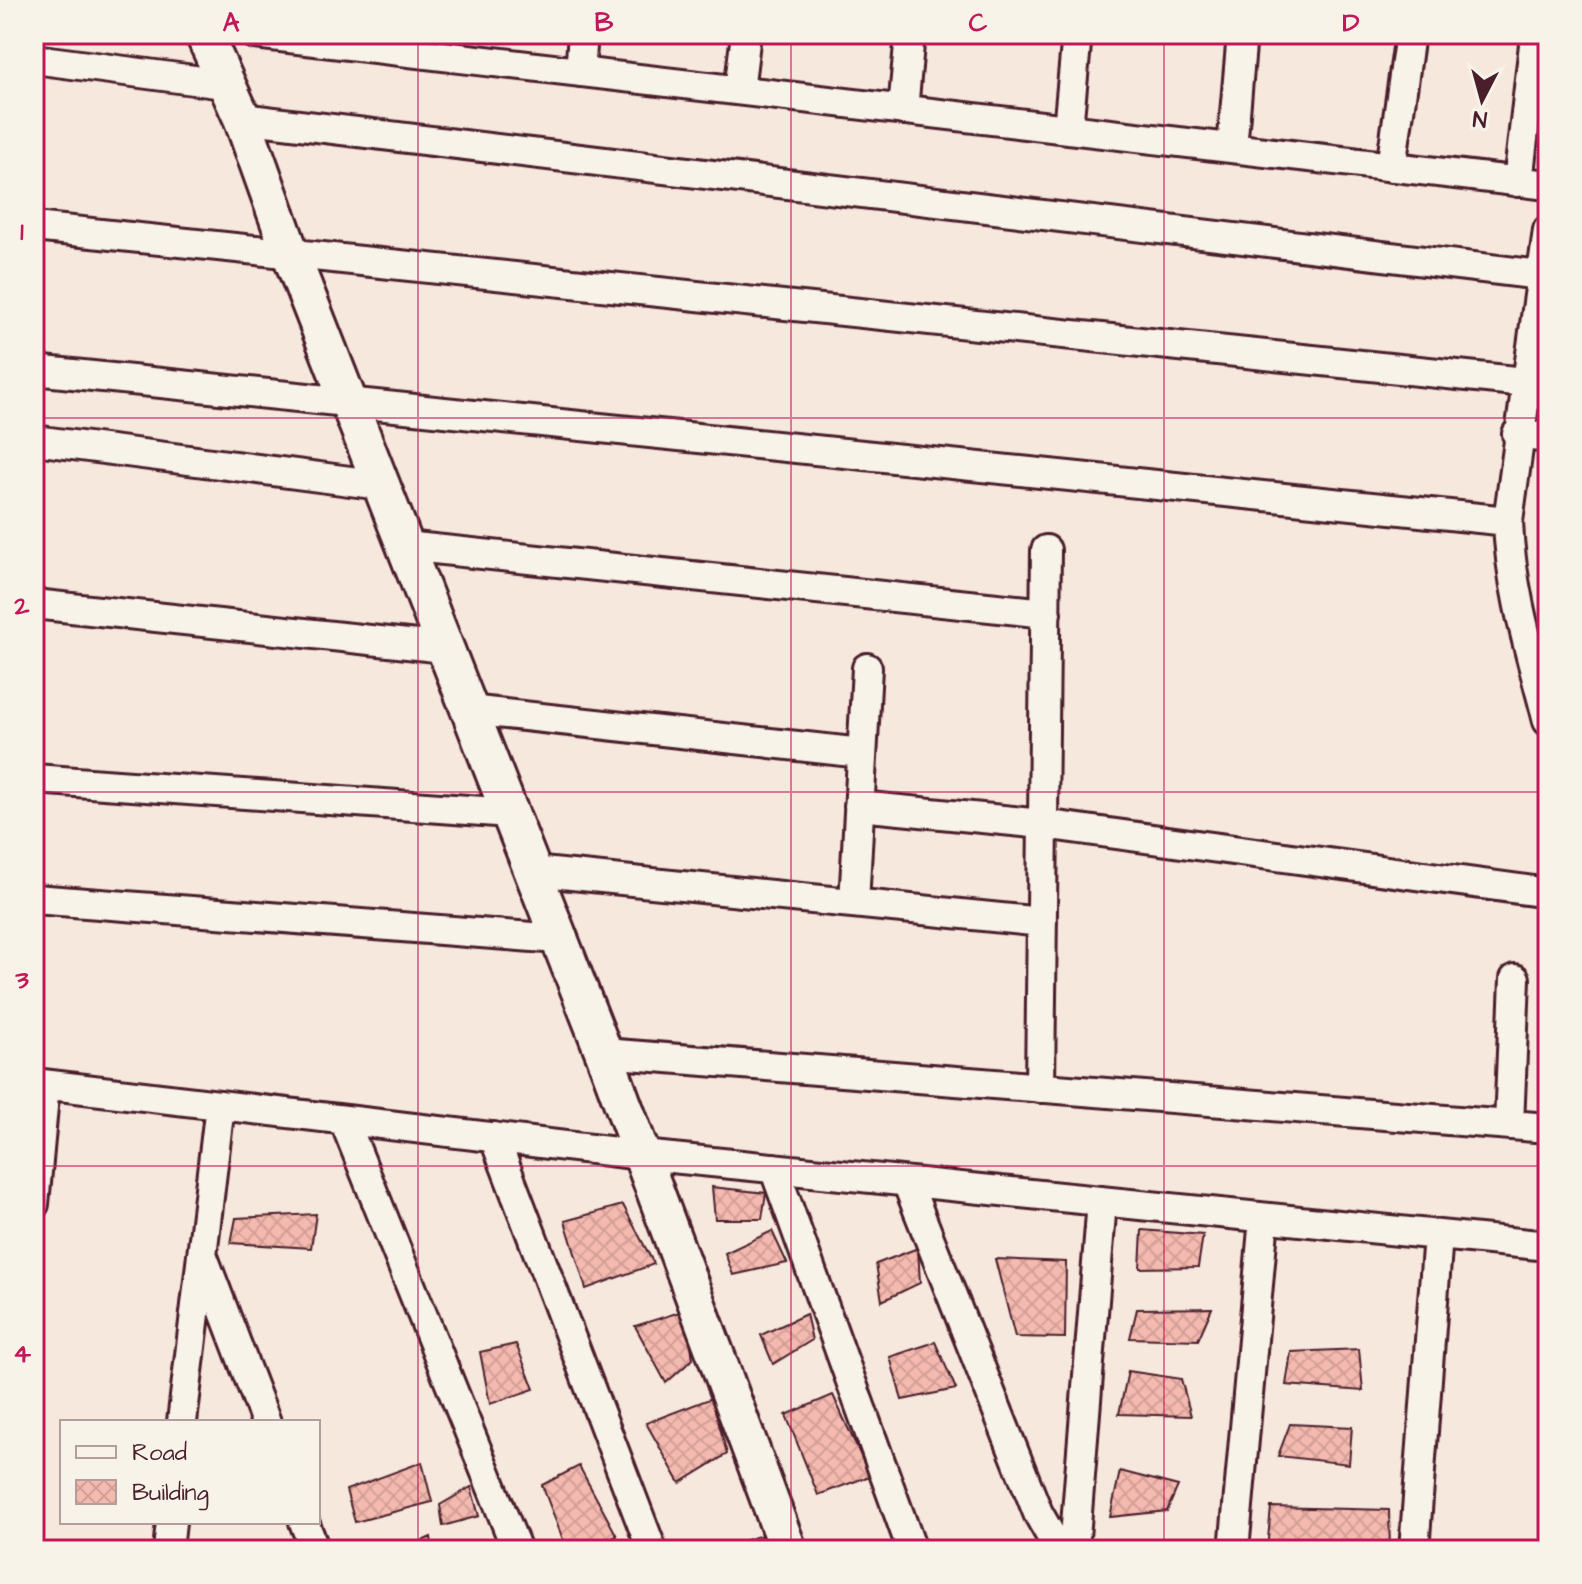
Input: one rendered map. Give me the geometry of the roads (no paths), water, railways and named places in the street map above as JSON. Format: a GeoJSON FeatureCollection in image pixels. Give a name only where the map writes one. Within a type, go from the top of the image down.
{"type":"FeatureCollection","features":[{"type":"Feature","properties":{"kind":"street"},"geometry":{"type":"LineString","coordinates":[[204,34],[242,118],[291,255],[604,1053],[788,1550]]}},
{"type":"Feature","properties":{"kind":"street"},"geometry":{"type":"LineString","coordinates":[[255,34],[415,43],[580,72],[1548,185]]}},
{"type":"Feature","properties":{"kind":"street"},"geometry":{"type":"LineString","coordinates":[[580,72],[583,34]]}},
{"type":"Feature","properties":{"kind":"street"},"geometry":{"type":"LineString","coordinates":[[739,90],[746,34]]}},
{"type":"Feature","properties":{"kind":"street"},"geometry":{"type":"LineString","coordinates":[[903,110],[910,34]]}},
{"type":"Feature","properties":{"kind":"street"},"geometry":{"type":"LineString","coordinates":[[1068,129],[1077,34]]}},
{"type":"Feature","properties":{"kind":"street"},"geometry":{"type":"LineString","coordinates":[[1232,148],[1242,34]]}},
{"type":"Feature","properties":{"kind":"street"},"geometry":{"type":"LineString","coordinates":[[1391,167],[1410,34]]}},
{"type":"Feature","properties":{"kind":"street"},"geometry":{"type":"LineString","coordinates":[[1518,182],[1535,36]]}},
{"type":"Feature","properties":{"kind":"street"},"geometry":{"type":"LineString","coordinates":[[34,59],[224,84]]}},
{"type":"Feature","properties":{"kind":"street"},"geometry":{"type":"LineString","coordinates":[[242,118],[1540,275]]}},
{"type":"Feature","properties":{"kind":"street"},"geometry":{"type":"LineString","coordinates":[[34,227],[1525,382]]}},
{"type":"Feature","properties":{"kind":"street"},"geometry":{"type":"LineString","coordinates":[[1548,230],[1517,434],[1508,521],[1509,557],[1537,635],[1548,721]]}},
{"type":"Feature","properties":{"kind":"street"},"geometry":{"type":"LineString","coordinates":[[34,370],[1508,521]]}},
{"type":"Feature","properties":{"kind":"street"},"geometry":{"type":"LineString","coordinates":[[1517,434],[1548,438]]}},
{"type":"Feature","properties":{"kind":"street"},"geometry":{"type":"LineString","coordinates":[[34,440],[381,485]]}},
{"type":"Feature","properties":{"kind":"street"},"geometry":{"type":"LineString","coordinates":[[405,546],[1046,613]]}},
{"type":"Feature","properties":{"kind":"street"},"geometry":{"type":"LineString","coordinates":[[1040,1088],[1046,550]]}},
{"type":"Feature","properties":{"kind":"street"},"geometry":{"type":"LineString","coordinates":[[34,604],[445,648]]}},
{"type":"Feature","properties":{"kind":"street"},"geometry":{"type":"LineString","coordinates":[[854,903],[867,668]]}},
{"type":"Feature","properties":{"kind":"street"},"geometry":{"type":"LineString","coordinates":[[469,710],[862,753]]}},
{"type":"Feature","properties":{"kind":"street"},"geometry":{"type":"LineString","coordinates":[[34,779],[510,813]]}},
{"type":"Feature","properties":{"kind":"street"},"geometry":{"type":"LineString","coordinates":[[859,806],[1043,824],[1548,893]]}},
{"type":"Feature","properties":{"kind":"street"},"geometry":{"type":"LineString","coordinates":[[532,871],[1042,922]]}},
{"type":"Feature","properties":{"kind":"street"},"geometry":{"type":"LineString","coordinates":[[34,899],[559,939]]}},
{"type":"Feature","properties":{"kind":"street"},"geometry":{"type":"LineString","coordinates":[[1509,1125],[1515,979]]}},
{"type":"Feature","properties":{"kind":"street"},"geometry":{"type":"LineString","coordinates":[[604,1053],[1548,1128]]}},
{"type":"Feature","properties":{"kind":"street"},"geometry":{"type":"LineString","coordinates":[[34,1204],[40,1084],[642,1155],[1548,1246]]}},
{"type":"Feature","properties":{"kind":"street"},"geometry":{"type":"LineString","coordinates":[[182,1420],[220,1105]]}},
{"type":"Feature","properties":{"kind":"street"},"geometry":{"type":"LineString","coordinates":[[344,1120],[517,1550]]}},
{"type":"Feature","properties":{"kind":"street"},"geometry":{"type":"LineString","coordinates":[[494,1137],[652,1550]]}},
{"type":"Feature","properties":{"kind":"street"},"geometry":{"type":"LineString","coordinates":[[774,1168],[912,1550]]}},
{"type":"Feature","properties":{"kind":"street"},"geometry":{"type":"LineString","coordinates":[[907,1182],[1038,1513],[1059,1550]]}},
{"type":"Feature","properties":{"kind":"street"},"geometry":{"type":"LineString","coordinates":[[1074,1550],[1102,1201]]}},
{"type":"Feature","properties":{"kind":"street"},"geometry":{"type":"LineString","coordinates":[[1234,1550],[1264,1218]]}},
{"type":"Feature","properties":{"kind":"street"},"geometry":{"type":"LineString","coordinates":[[1414,1550],[1438,1235]]}},
{"type":"Feature","properties":{"kind":"street"},"geometry":{"type":"LineString","coordinates":[[201,1250],[265,1420]]}},
{"type":"Feature","properties":{"kind":"street"},"geometry":{"type":"LineString","coordinates":[[168,1550],[171,1524]]}},
{"type":"Feature","properties":{"kind":"street"},"geometry":{"type":"LineString","coordinates":[[305,1524],[315,1550]]}}]}
